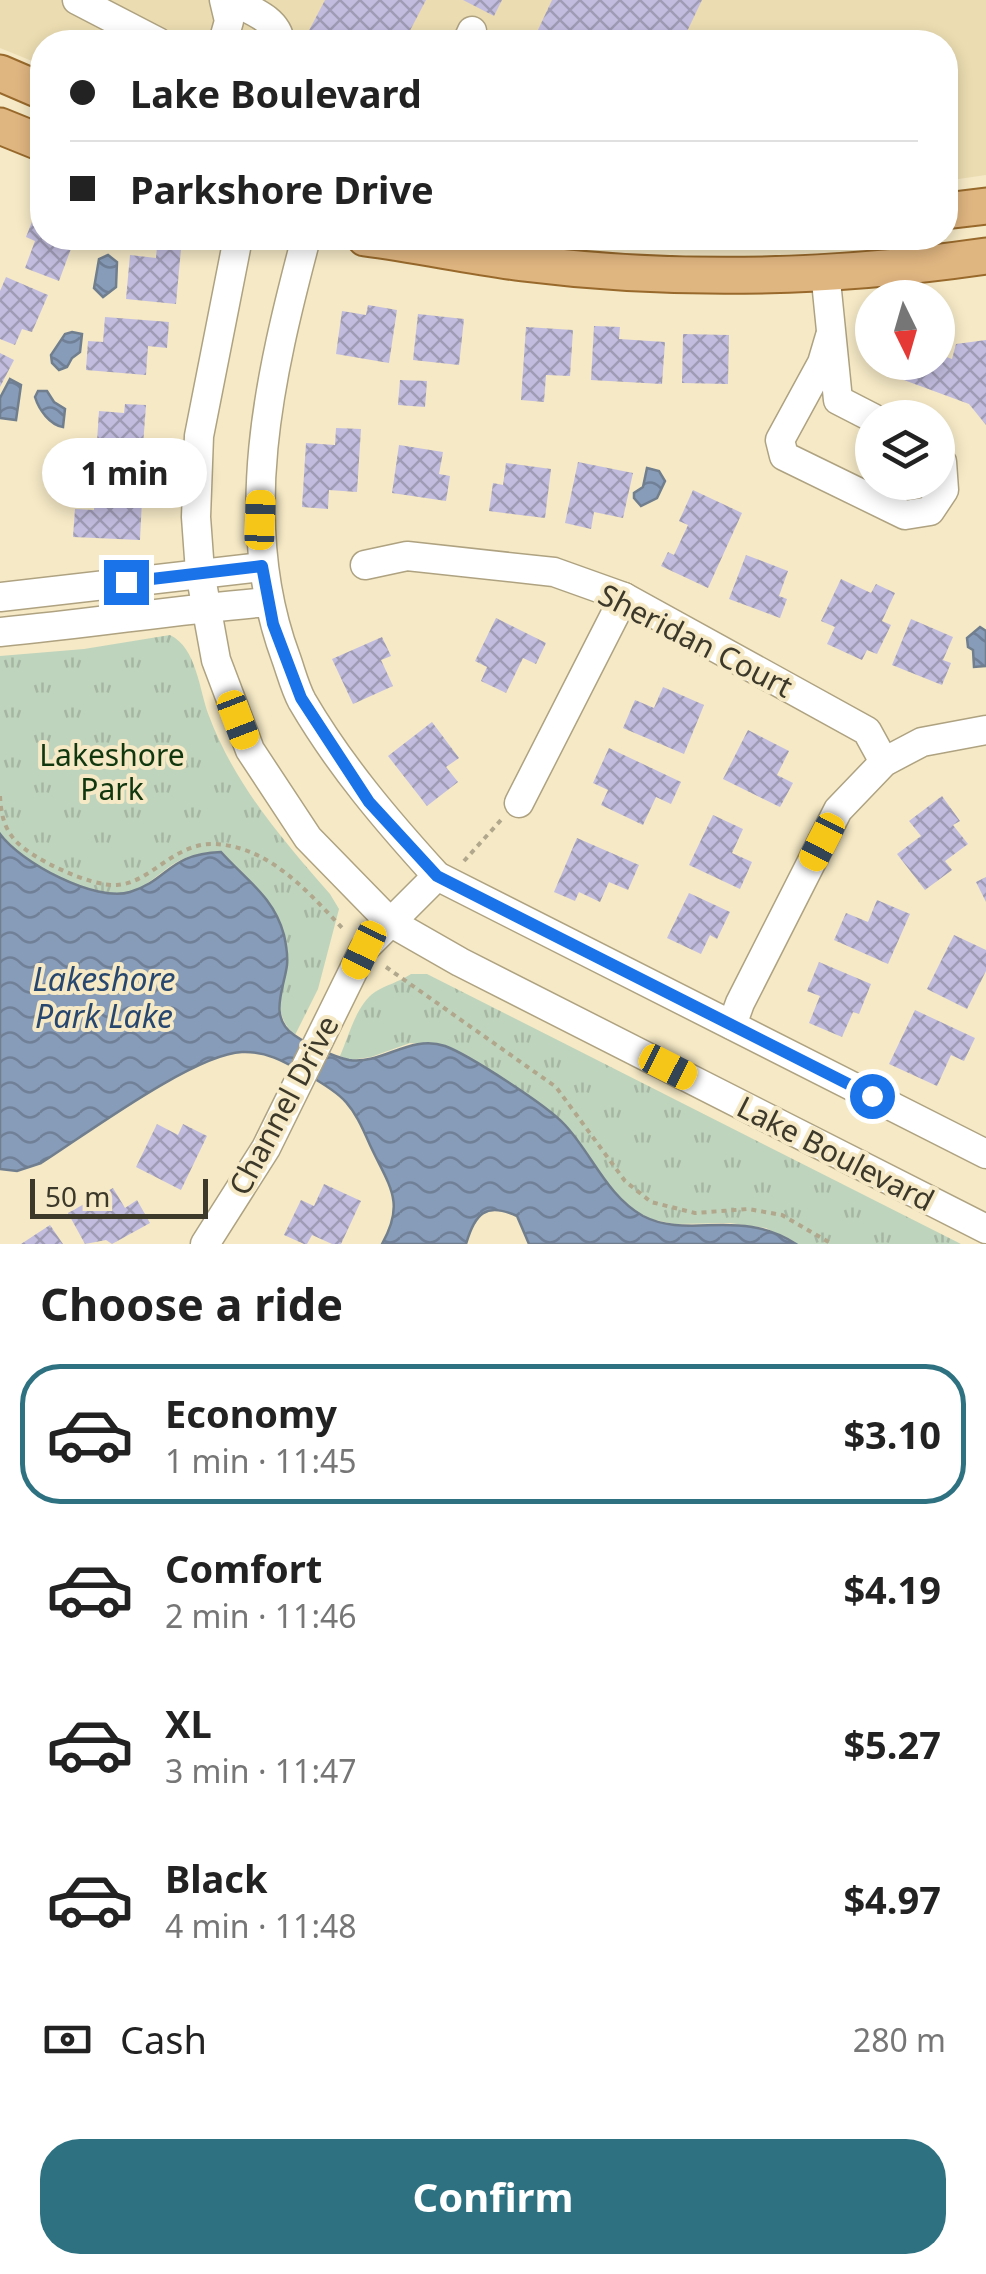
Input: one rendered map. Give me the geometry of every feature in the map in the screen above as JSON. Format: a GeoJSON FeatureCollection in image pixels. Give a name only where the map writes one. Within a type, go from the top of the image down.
{"type":"FeatureCollection","features":[{"type":"Feature","properties":{"kind":"main road"},"geometry":{"type":"LineString","coordinates":[[0,73],[30,85]]}},
{"type":"Feature","properties":{"kind":"main road"},"geometry":{"type":"LineString","coordinates":[[0,126],[30,138]]}},
{"type":"Feature","properties":{"kind":"main road"},"geometry":{"type":"LineString","coordinates":[[958,209],[986,206]]}},
{"type":"Feature","properties":{"kind":"main road"},"geometry":{"type":"LineString","coordinates":[[441,250],[524,263],[639,273],[825,271],[986,256]]}},
{"type":"Feature","properties":{"kind":"street"},"geometry":{"type":"LineString","coordinates":[[78,0],[135,30]]}},
{"type":"Feature","properties":{"kind":"street"},"geometry":{"type":"LineString","coordinates":[[226,30],[228,0],[268,19],[276,30]]}},
{"type":"Feature","properties":{"kind":"street","name":"Lake Boulevard"},"geometry":{"type":"LineString","coordinates":[[236,250],[199,436],[196,518],[200,572],[216,660],[250,750],[308,838],[390,922],[460,962],[986,1229]]}},
{"type":"Feature","properties":{"kind":"street"},"geometry":{"type":"LineString","coordinates":[[303,250],[264,420],[262,566],[273,624],[301,698],[369,802],[437,876],[732,1025],[983,1145]]}},
{"type":"Feature","properties":{"kind":"street"},"geometry":{"type":"LineString","coordinates":[[825,271],[838,400],[855,409]]}},
{"type":"Feature","properties":{"kind":"street"},"geometry":{"type":"LineString","coordinates":[[830,336],[822,363],[780,440],[784,456],[855,490]]}},
{"type":"Feature","properties":{"kind":"street"},"geometry":{"type":"LineString","coordinates":[[875,500],[906,515],[930,511],[937,500]]}},
{"type":"Feature","properties":{"kind":"street","name":"Sheridan Court"},"geometry":{"type":"LineString","coordinates":[[365,566],[407,556],[554,572],[624,597],[867,732],[884,762]]}},
{"type":"Feature","properties":{"kind":"street"},"geometry":{"type":"LineString","coordinates":[[0,597],[262,566]]}},
{"type":"Feature","properties":{"kind":"street"},"geometry":{"type":"LineString","coordinates":[[519,803],[624,597]]}},
{"type":"Feature","properties":{"kind":"street"},"geometry":{"type":"LineString","coordinates":[[0,632],[269,602]]}},
{"type":"Feature","properties":{"kind":"street"},"geometry":{"type":"LineString","coordinates":[[732,1025],[838,810],[884,762],[922,742],[986,730]]}},
{"type":"Feature","properties":{"kind":"street","name":"Channel Drive"},"geometry":{"type":"LineString","coordinates":[[205,1244],[266,1148],[364,950],[437,876]]}},
{"type":"Feature","properties":{"kind":"path"},"geometry":{"type":"LineString","coordinates":[[0,796],[2,816],[11,836],[26,852],[85,878],[117,885],[140,877],[186,848],[214,844],[254,854],[283,870],[364,950],[556,1087],[625,1181],[651,1202],[695,1214],[748,1209],[782,1215],[832,1244]]}},
{"type":"Feature","properties":{"kind":"path"},"geometry":{"type":"LineString","coordinates":[[437,876],[457,869],[482,837],[519,803]]}},
{"type":"Feature","properties":{"kind":"shaded area"},"geometry":{"type":"Polygon","coordinates":[[[0,0],[986,0],[986,175],[958,179],[958,30],[30,30],[30,60],[0,48],[0,0]]]}},
{"type":"Feature","properties":{"kind":"green space","name":"Lakeshore Park"},"geometry":{"type":"Polygon","coordinates":[[[170,635],[192,659],[209,716],[246,788],[339,909],[318,989],[295,1035],[281,1011],[287,960],[283,933],[221,853],[183,859],[137,889],[115,894],[59,877],[24,856],[0,834],[0,656],[84,649],[170,635]]]}},
{"type":"Feature","properties":{"kind":"green space"},"geometry":{"type":"Polygon","coordinates":[[[411,974],[427,974],[961,1244],[796,1244],[766,1228],[730,1223],[674,1224],[646,1218],[622,1202],[563,1122],[512,1085],[444,1046],[410,1043],[371,1057],[350,1060],[340,1056],[368,998],[411,974]]]}},
{"type":"Feature","properties":{"kind":"water"},"geometry":{"type":"Polygon","coordinates":[[[108,255],[117,262],[116,287],[103,297],[94,288],[99,259],[108,255]]]}},
{"type":"Feature","properties":{"kind":"water"},"geometry":{"type":"Polygon","coordinates":[[[65,334],[82,334],[80,352],[59,370],[51,355],[65,334]]]}},
{"type":"Feature","properties":{"kind":"water"},"geometry":{"type":"Polygon","coordinates":[[[10,379],[21,385],[16,420],[0,418],[0,398],[10,379]]]}},
{"type":"Feature","properties":{"kind":"water"},"geometry":{"type":"Polygon","coordinates":[[[38,391],[47,391],[65,409],[63,427],[42,412],[35,397],[38,391]]]}},
{"type":"Feature","properties":{"kind":"water"},"geometry":{"type":"Polygon","coordinates":[[[647,468],[659,471],[665,481],[657,498],[641,506],[634,493],[643,487],[647,468]]]}},
{"type":"Feature","properties":{"kind":"water"},"geometry":{"type":"Polygon","coordinates":[[[980,627],[986,631],[986,666],[974,667],[973,650],[968,647],[967,638],[980,627]]]}},
{"type":"Feature","properties":{"kind":"water","name":"Lakeshore Park Lake"},"geometry":{"type":"Polygon","coordinates":[[[0,834],[24,856],[60,878],[115,894],[143,887],[190,857],[221,852],[266,899],[279,922],[287,961],[280,1011],[286,1028],[294,1035],[349,1060],[373,1058],[420,1044],[445,1046],[508,1082],[556,1117],[575,1136],[619,1197],[643,1216],[678,1225],[755,1227],[796,1244],[529,1244],[517,1216],[497,1210],[478,1218],[466,1244],[382,1244],[393,1217],[392,1194],[352,1110],[339,1095],[291,1065],[251,1052],[221,1056],[197,1066],[41,1163],[17,1171],[0,1169],[0,834]]]}},
{"type":"Feature","properties":{"kind":"building"},"geometry":{"type":"Polygon","coordinates":[[[325,0],[426,0],[410,30],[309,30],[325,0]]]}},
{"type":"Feature","properties":{"kind":"building"},"geometry":{"type":"Polygon","coordinates":[[[463,0],[502,0],[494,16],[463,0]]]}},
{"type":"Feature","properties":{"kind":"building"},"geometry":{"type":"Polygon","coordinates":[[[552,0],[702,0],[688,30],[538,30],[552,0]]]}},
{"type":"Feature","properties":{"kind":"building"},"geometry":{"type":"Polygon","coordinates":[[[32,250],[71,250],[59,281],[25,268],[32,250]]]}},
{"type":"Feature","properties":{"kind":"building"},"geometry":{"type":"Polygon","coordinates":[[[157,250],[181,250],[176,304],[126,299],[130,255],[156,258],[157,250]]]}},
{"type":"Feature","properties":{"kind":"building"},"geometry":{"type":"Polygon","coordinates":[[[6,277],[48,295],[32,332],[22,329],[15,345],[0,339],[0,291],[6,277]]]}},
{"type":"Feature","properties":{"kind":"building"},"geometry":{"type":"Polygon","coordinates":[[[368,305],[397,310],[389,363],[336,354],[342,311],[366,315],[368,305]]]}},
{"type":"Feature","properties":{"kind":"building"},"geometry":{"type":"Polygon","coordinates":[[[418,314],[464,319],[459,365],[413,360],[418,314]]]}},
{"type":"Feature","properties":{"kind":"building"},"geometry":{"type":"Polygon","coordinates":[[[105,317],[169,322],[167,348],[148,346],[146,375],[86,370],[88,341],[103,342],[105,317]]]}},
{"type":"Feature","properties":{"kind":"building"},"geometry":{"type":"Polygon","coordinates":[[[594,326],[620,327],[619,339],[665,342],[662,384],[591,380],[594,326]]]}},
{"type":"Feature","properties":{"kind":"building"},"geometry":{"type":"Polygon","coordinates":[[[526,327],[573,330],[570,376],[546,375],[544,402],[521,400],[526,327]]]}},
{"type":"Feature","properties":{"kind":"building"},"geometry":{"type":"Polygon","coordinates":[[[683,334],[729,335],[728,384],[682,383],[683,334]]]}},
{"type":"Feature","properties":{"kind":"building"},"geometry":{"type":"Polygon","coordinates":[[[986,340],[986,425],[969,404],[904,380],[955,380],[956,344],[986,340]]]}},
{"type":"Feature","properties":{"kind":"building"},"geometry":{"type":"Polygon","coordinates":[[[0,353],[14,360],[0,387],[0,353]]]}},
{"type":"Feature","properties":{"kind":"building"},"geometry":{"type":"Polygon","coordinates":[[[400,380],[427,381],[425,407],[398,405],[400,380]]]}},
{"type":"Feature","properties":{"kind":"building"},"geometry":{"type":"Polygon","coordinates":[[[125,404],[146,405],[142,459],[96,456],[99,411],[124,413],[125,404]]]}},
{"type":"Feature","properties":{"kind":"building"},"geometry":{"type":"Polygon","coordinates":[[[336,428],[361,429],[357,492],[329,490],[328,509],[302,507],[306,443],[335,445],[336,428]]]}},
{"type":"Feature","properties":{"kind":"building"},"geometry":{"type":"Polygon","coordinates":[[[399,445],[443,452],[439,474],[450,476],[446,501],[392,493],[399,445]]]}},
{"type":"Feature","properties":{"kind":"building"},"geometry":{"type":"Polygon","coordinates":[[[578,462],[633,473],[623,518],[594,512],[591,529],[565,523],[578,462]]]}},
{"type":"Feature","properties":{"kind":"building"},"geometry":{"type":"Polygon","coordinates":[[[506,463],[551,469],[545,518],[489,511],[493,483],[503,485],[506,463]]]}},
{"type":"Feature","properties":{"kind":"building"},"geometry":{"type":"Polygon","coordinates":[[[117,479],[143,480],[140,540],[73,537],[75,509],[94,510],[95,488],[116,489],[117,479]]]}},
{"type":"Feature","properties":{"kind":"building"},"geometry":{"type":"Polygon","coordinates":[[[693,490],[742,513],[708,588],[661,566],[668,552],[674,555],[688,525],[679,521],[693,490]]]}},
{"type":"Feature","properties":{"kind":"building"},"geometry":{"type":"Polygon","coordinates":[[[746,555],[788,571],[779,596],[787,599],[780,618],[729,599],[746,555]]]}},
{"type":"Feature","properties":{"kind":"building"},"geometry":{"type":"Polygon","coordinates":[[[841,579],[871,593],[876,584],[895,593],[882,621],[891,625],[877,654],[867,650],[862,660],[827,644],[835,627],[821,621],[841,579]]]}},
{"type":"Feature","properties":{"kind":"building"},"geometry":{"type":"Polygon","coordinates":[[[496,618],[546,643],[536,664],[523,658],[506,693],[481,681],[487,667],[475,661],[496,618]]]}},
{"type":"Feature","properties":{"kind":"building"},"geometry":{"type":"Polygon","coordinates":[[[911,619],[953,637],[943,660],[951,663],[942,685],[892,665],[911,619]]]}},
{"type":"Feature","properties":{"kind":"building"},"geometry":{"type":"Polygon","coordinates":[[[382,637],[391,656],[381,660],[393,686],[353,704],[332,659],[382,637]]]}},
{"type":"Feature","properties":{"kind":"building"},"geometry":{"type":"Polygon","coordinates":[[[663,687],[704,705],[684,754],[623,728],[635,700],[654,708],[663,687]]]}},
{"type":"Feature","properties":{"kind":"building"},"geometry":{"type":"Polygon","coordinates":[[[432,722],[459,758],[446,767],[458,782],[427,806],[388,756],[432,722]]]}},
{"type":"Feature","properties":{"kind":"building"},"geometry":{"type":"Polygon","coordinates":[[[748,730],[789,751],[777,775],[793,783],[780,807],[723,779],[748,730]]]}},
{"type":"Feature","properties":{"kind":"building"},"geometry":{"type":"Polygon","coordinates":[[[609,748],[681,782],[671,804],[656,797],[643,825],[601,805],[608,790],[593,783],[609,748]]]}},
{"type":"Feature","properties":{"kind":"building"},"geometry":{"type":"Polygon","coordinates":[[[942,796],[960,821],[953,825],[968,844],[945,861],[952,870],[925,890],[897,854],[921,836],[909,821],[942,796]]]}},
{"type":"Feature","properties":{"kind":"building"},"geometry":{"type":"Polygon","coordinates":[[[713,815],[743,829],[732,853],[752,862],[740,889],[689,865],[713,815]]]}},
{"type":"Feature","properties":{"kind":"building"},"geometry":{"type":"Polygon","coordinates":[[[577,838],[639,865],[628,890],[609,882],[600,902],[579,892],[575,901],[554,892],[577,838]]]}},
{"type":"Feature","properties":{"kind":"building"},"geometry":{"type":"Polygon","coordinates":[[[986,877],[986,902],[976,882],[986,877]]]}},
{"type":"Feature","properties":{"kind":"building"},"geometry":{"type":"Polygon","coordinates":[[[689,893],[730,912],[717,939],[710,935],[701,954],[667,938],[689,893]]]}},
{"type":"Feature","properties":{"kind":"building"},"geometry":{"type":"Polygon","coordinates":[[[877,900],[910,914],[888,964],[834,940],[846,913],[868,922],[877,900]]]}},
{"type":"Feature","properties":{"kind":"building"},"geometry":{"type":"Polygon","coordinates":[[[954,935],[986,950],[986,971],[967,1009],[927,989],[954,935]]]}},
{"type":"Feature","properties":{"kind":"building"},"geometry":{"type":"Polygon","coordinates":[[[819,962],[871,984],[859,1014],[853,1012],[842,1037],[809,1023],[820,996],[807,991],[819,962]]]}},
{"type":"Feature","properties":{"kind":"building"},"geometry":{"type":"Polygon","coordinates":[[[915,1010],[975,1038],[964,1061],[951,1055],[937,1086],[889,1064],[915,1010]]]}},
{"type":"Feature","properties":{"kind":"building"},"geometry":{"type":"Polygon","coordinates":[[[157,1124],[178,1135],[183,1124],[207,1136],[181,1190],[136,1167],[157,1124]]]}},
{"type":"Feature","properties":{"kind":"building"},"geometry":{"type":"Polygon","coordinates":[[[324,1184],[361,1201],[341,1244],[312,1235],[304,1244],[284,1235],[301,1200],[314,1206],[324,1184]]]}},
{"type":"Feature","properties":{"kind":"building"},"geometry":{"type":"Polygon","coordinates":[[[113,1188],[125,1208],[137,1200],[150,1223],[112,1244],[106,1240],[85,1244],[68,1213],[113,1188]]]}},
{"type":"Feature","properties":{"kind":"building"},"geometry":{"type":"Polygon","coordinates":[[[50,1225],[63,1244],[21,1244],[50,1225]]]}},
{"type":"Feature","properties":{"kind":"route"},"geometry":{"type":"LineString","coordinates":[[126,582],[262,566],[273,624],[301,698],[369,802],[437,876],[872,1096]]}}]}
